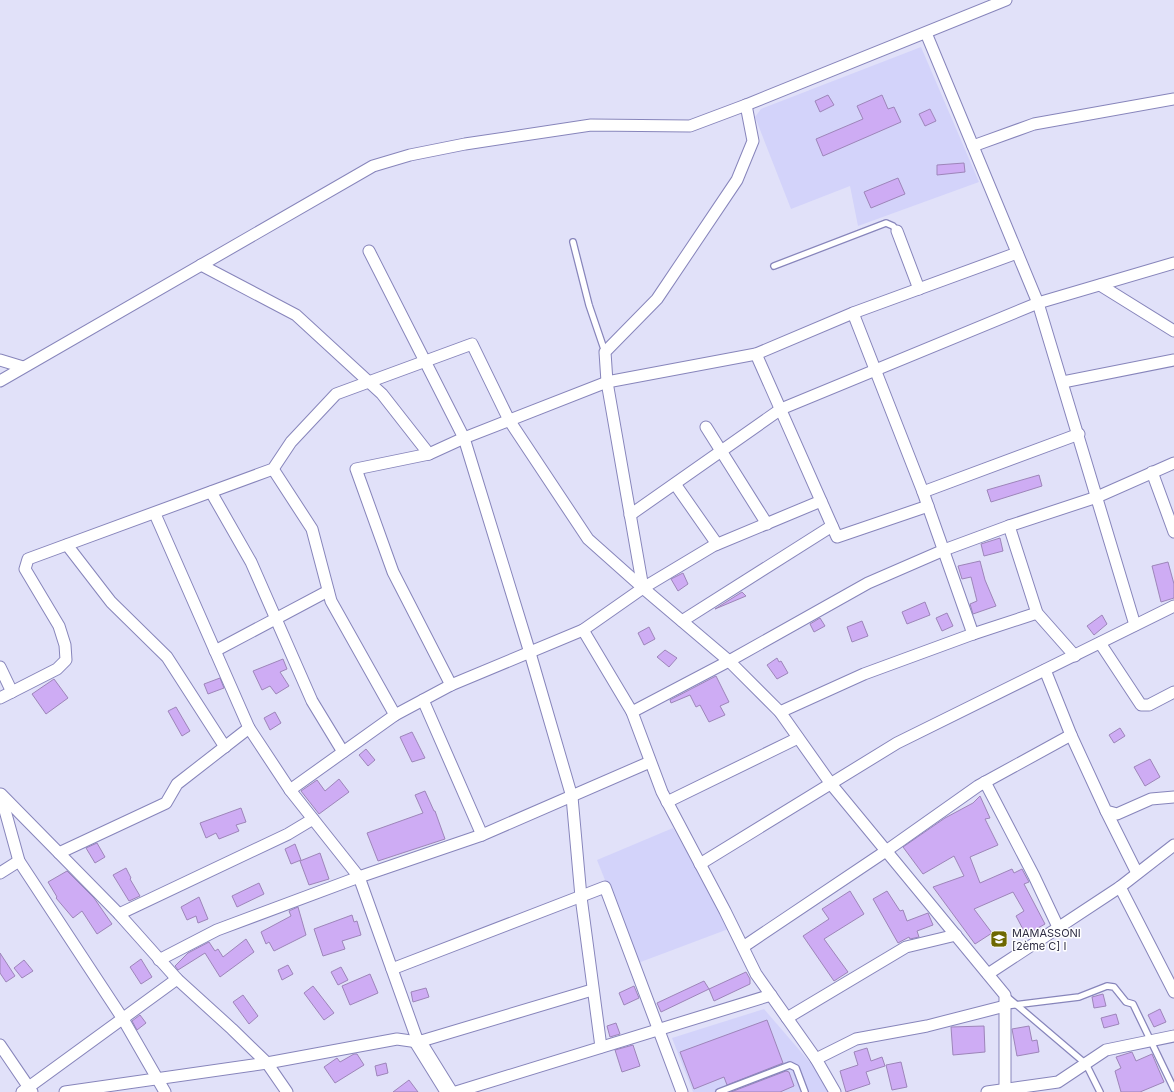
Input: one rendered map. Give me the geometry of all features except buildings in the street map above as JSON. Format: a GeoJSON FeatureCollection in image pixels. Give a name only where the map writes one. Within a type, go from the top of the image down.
{"type":"FeatureCollection","features":[{"type":"Feature","properties":{"kind":"street"},"geometry":{"type":"LineString","coordinates":[[0,381],[373,166],[410,155],[465,144],[591,125],[690,126],[746,106],[1006,0]]}},
{"type":"Feature","properties":{"kind":"street"},"geometry":{"type":"LineString","coordinates":[[926,33],[1038,303],[1079,434],[1135,625]]}},
{"type":"Feature","properties":{"kind":"street"},"geometry":{"type":"LineString","coordinates":[[973,146],[1034,124],[1174,99]]}},
{"type":"Feature","properties":{"kind":"street"},"geometry":{"type":"LineString","coordinates":[[643,588],[607,382],[605,352],[657,299],[737,180],[753,141],[746,106]]}},
{"type":"Feature","properties":{"kind":"street"},"geometry":{"type":"LineString","coordinates":[[898,230],[919,289]]}},
{"type":"Feature","properties":{"kind":"street"},"geometry":{"type":"LineString","coordinates":[[369,251],[464,438],[530,653],[572,797],[581,897],[592,990],[601,1047]]}},
{"type":"Feature","properties":{"kind":"street"},"geometry":{"type":"LineString","coordinates":[[451,685],[393,572],[356,470],[429,454],[464,438],[607,382],[756,354],[853,313],[1017,253]]}},
{"type":"Feature","properties":{"kind":"street"},"geometry":{"type":"LineString","coordinates":[[630,515],[780,409],[1038,303],[1174,263]]}},
{"type":"Feature","properties":{"kind":"street"},"geometry":{"type":"LineString","coordinates":[[201,265],[296,315],[382,394],[429,454]]}},
{"type":"Feature","properties":{"kind":"street"},"geometry":{"type":"LineString","coordinates":[[1100,285],[1174,331]]}},
{"type":"Feature","properties":{"kind":"street"},"geometry":{"type":"LineString","coordinates":[[853,313],[923,492],[973,634]]}},
{"type":"Feature","properties":{"kind":"street"},"geometry":{"type":"LineString","coordinates":[[0,698],[57,669],[66,660],[65,645],[59,626],[25,569],[28,559],[155,514],[273,469],[291,442],[336,394],[472,344],[509,420],[588,539],[729,661],[780,712],[830,784],[988,974],[1005,1001],[1005,1091]]}},
{"type":"Feature","properties":{"kind":"street"},"geometry":{"type":"LineString","coordinates":[[756,354],[837,537],[928,506]]}},
{"type":"Feature","properties":{"kind":"street"},"geometry":{"type":"LineString","coordinates":[[0,360],[23,367]]}},
{"type":"Feature","properties":{"kind":"street"},"geometry":{"type":"LineString","coordinates":[[1063,382],[1174,360]]}},
{"type":"Feature","properties":{"kind":"street"},"geometry":{"type":"LineString","coordinates":[[706,427],[767,524]]}},
{"type":"Feature","properties":{"kind":"street"},"geometry":{"type":"LineString","coordinates":[[923,492],[1079,434]]}},
{"type":"Feature","properties":{"kind":"street"},"geometry":{"type":"LineString","coordinates":[[632,712],[729,661],[868,583],[944,550],[1009,526],[1097,497],[1174,463]]}},
{"type":"Feature","properties":{"kind":"street"},"geometry":{"type":"LineString","coordinates":[[273,469],[312,529],[331,601],[395,715]]}},
{"type":"Feature","properties":{"kind":"street"},"geometry":{"type":"LineString","coordinates":[[1152,472],[1174,532]]}},
{"type":"Feature","properties":{"kind":"street"},"geometry":{"type":"LineString","coordinates":[[675,484],[717,544]]}},
{"type":"Feature","properties":{"kind":"street"},"geometry":{"type":"LineString","coordinates":[[211,492],[251,562],[312,701],[343,752]]}},
{"type":"Feature","properties":{"kind":"street"},"geometry":{"type":"LineString","coordinates":[[290,790],[395,715],[451,685],[583,630],[643,588],[717,544],[821,501]]}},
{"type":"Feature","properties":{"kind":"street"},"geometry":{"type":"LineString","coordinates":[[155,514],[249,728],[290,790],[359,877],[418,1042],[449,1092]]}},
{"type":"Feature","properties":{"kind":"street"},"geometry":{"type":"LineString","coordinates":[[682,621],[832,526]]}},
{"type":"Feature","properties":{"kind":"street"},"geometry":{"type":"LineString","coordinates":[[1009,526],[1037,613],[1075,656]]}},
{"type":"Feature","properties":{"kind":"street"},"geometry":{"type":"LineString","coordinates":[[66,545],[111,602],[167,657],[225,746]]}},
{"type":"Feature","properties":{"kind":"street"},"geometry":{"type":"LineString","coordinates":[[215,650],[328,591]]}},
{"type":"Feature","properties":{"kind":"street"},"geometry":{"type":"LineString","coordinates":[[700,864],[897,743],[1174,606]]}},
{"type":"Feature","properties":{"kind":"street"},"geometry":{"type":"LineString","coordinates":[[780,712],[864,674],[973,634],[1037,613]]}},
{"type":"Feature","properties":{"kind":"street"},"geometry":{"type":"LineString","coordinates":[[583,630],[632,712],[650,762],[667,802],[756,974],[816,1059],[835,1092]]}},
{"type":"Feature","properties":{"kind":"street"},"geometry":{"type":"LineString","coordinates":[[1100,643],[1141,705],[1149,705],[1174,692]]}},
{"type":"Feature","properties":{"kind":"street"},"geometry":{"type":"LineString","coordinates":[[0,666],[12,692]]}},
{"type":"Feature","properties":{"kind":"street"},"geometry":{"type":"LineString","coordinates":[[1045,670],[1071,735],[1106,811],[1137,873]]}},
{"type":"Feature","properties":{"kind":"street"},"geometry":{"type":"LineString","coordinates":[[424,700],[482,835]]}},
{"type":"Feature","properties":{"kind":"street"},"geometry":{"type":"LineString","coordinates":[[59,852],[166,803],[177,784],[249,728]]}},
{"type":"Feature","properties":{"kind":"street"},"geometry":{"type":"LineString","coordinates":[[743,947],[886,851],[985,782],[1071,735]]}},
{"type":"Feature","properties":{"kind":"street"},"geometry":{"type":"LineString","coordinates":[[667,802],[798,738]]}},
{"type":"Feature","properties":{"kind":"street"},"geometry":{"type":"LineString","coordinates":[[158,960],[217,930],[359,877],[482,835],[650,762]]}},
{"type":"Feature","properties":{"kind":"street"},"geometry":{"type":"LineString","coordinates":[[985,782],[1034,876],[1058,928]]}},
{"type":"Feature","properties":{"kind":"street"},"geometry":{"type":"LineString","coordinates":[[0,793],[119,914],[158,960],[267,1063],[287,1092]]}},
{"type":"Feature","properties":{"kind":"street"},"geometry":{"type":"LineString","coordinates":[[0,793],[19,861],[123,1019],[157,1080],[166,1092]]}},
{"type":"Feature","properties":{"kind":"street"},"geometry":{"type":"LineString","coordinates":[[1106,811],[1117,814],[1151,799],[1174,797]]}},
{"type":"Feature","properties":{"kind":"street"},"geometry":{"type":"LineString","coordinates":[[119,914],[288,834],[313,819]]}},
{"type":"Feature","properties":{"kind":"street"},"geometry":{"type":"LineString","coordinates":[[988,974],[1120,887],[1174,844]]}},
{"type":"Feature","properties":{"kind":"street"},"geometry":{"type":"LineString","coordinates":[[0,873],[19,861]]}},
{"type":"Feature","properties":{"kind":"street"},"geometry":{"type":"LineString","coordinates":[[392,969],[605,887],[682,1092]]}},
{"type":"Feature","properties":{"kind":"street"},"geometry":{"type":"LineString","coordinates":[[1120,887],[1174,992]]}},
{"type":"Feature","properties":{"kind":"street"},"geometry":{"type":"LineString","coordinates":[[787,1018],[906,947],[956,935]]}},
{"type":"Feature","properties":{"kind":"street"},"geometry":{"type":"LineString","coordinates":[[0,1045],[28,1090],[177,979]]}},
{"type":"Feature","properties":{"kind":"street"},"geometry":{"type":"LineString","coordinates":[[65,1092],[267,1063],[397,1039],[418,1042],[592,990]]}},
{"type":"Feature","properties":{"kind":"street"},"geometry":{"type":"LineString","coordinates":[[456,1092],[771,995]]}},
{"type":"Feature","properties":{"kind":"street"},"geometry":{"type":"LineString","coordinates":[[816,1059],[856,1039],[927,1026],[1005,1001]]}},
{"type":"Feature","properties":{"kind":"street"},"geometry":{"type":"LineString","coordinates":[[987,1092],[1005,1091],[1058,1082],[1106,1050],[1174,1036]]}},
{"type":"Feature","properties":{"kind":"lane"},"geometry":{"type":"LineString","coordinates":[[774,266],[886,223],[898,230]]}},
{"type":"Feature","properties":{"kind":"lane"},"geometry":{"type":"LineString","coordinates":[[573,242],[589,305],[605,352]]}},
{"type":"Feature","properties":{"kind":"lane"},"geometry":{"type":"LineString","coordinates":[[1005,1001],[1016,1005],[1079,997],[1107,986],[1114,987],[1126,1002],[1133,1004],[1174,1089]]}},
{"type":"Feature","properties":{"kind":"lane"},"geometry":{"type":"LineString","coordinates":[[1005,1001],[1016,1005],[1086,1064],[1100,1092]]}},
{"type":"Feature","properties":{"kind":"lane"},"geometry":{"type":"LineString","coordinates":[[719,1092],[790,1066],[796,1068],[805,1092]]}},
{"type":"Feature","properties":{"kind":"shaded area"},"geometry":{"type":"Polygon","coordinates":[[[921,47],[979,182],[858,226],[850,186],[791,209],[755,117],[761,109],[921,47]]]}},
{"type":"Feature","properties":{"kind":"shaded area"},"geometry":{"type":"Polygon","coordinates":[[[673,828],[731,928],[638,963],[597,860],[673,828]]]}},
{"type":"Feature","properties":{"kind":"shaded area"},"geometry":{"type":"Polygon","coordinates":[[[764,1009],[814,1067],[829,1092],[693,1092],[672,1038],[764,1009]]]}},
{"type":"Feature","properties":{"kind":"place","name":"MAMASSONI [2ème C] I"},"geometry":{"type":"Point","coordinates":[999,939]}}]}
